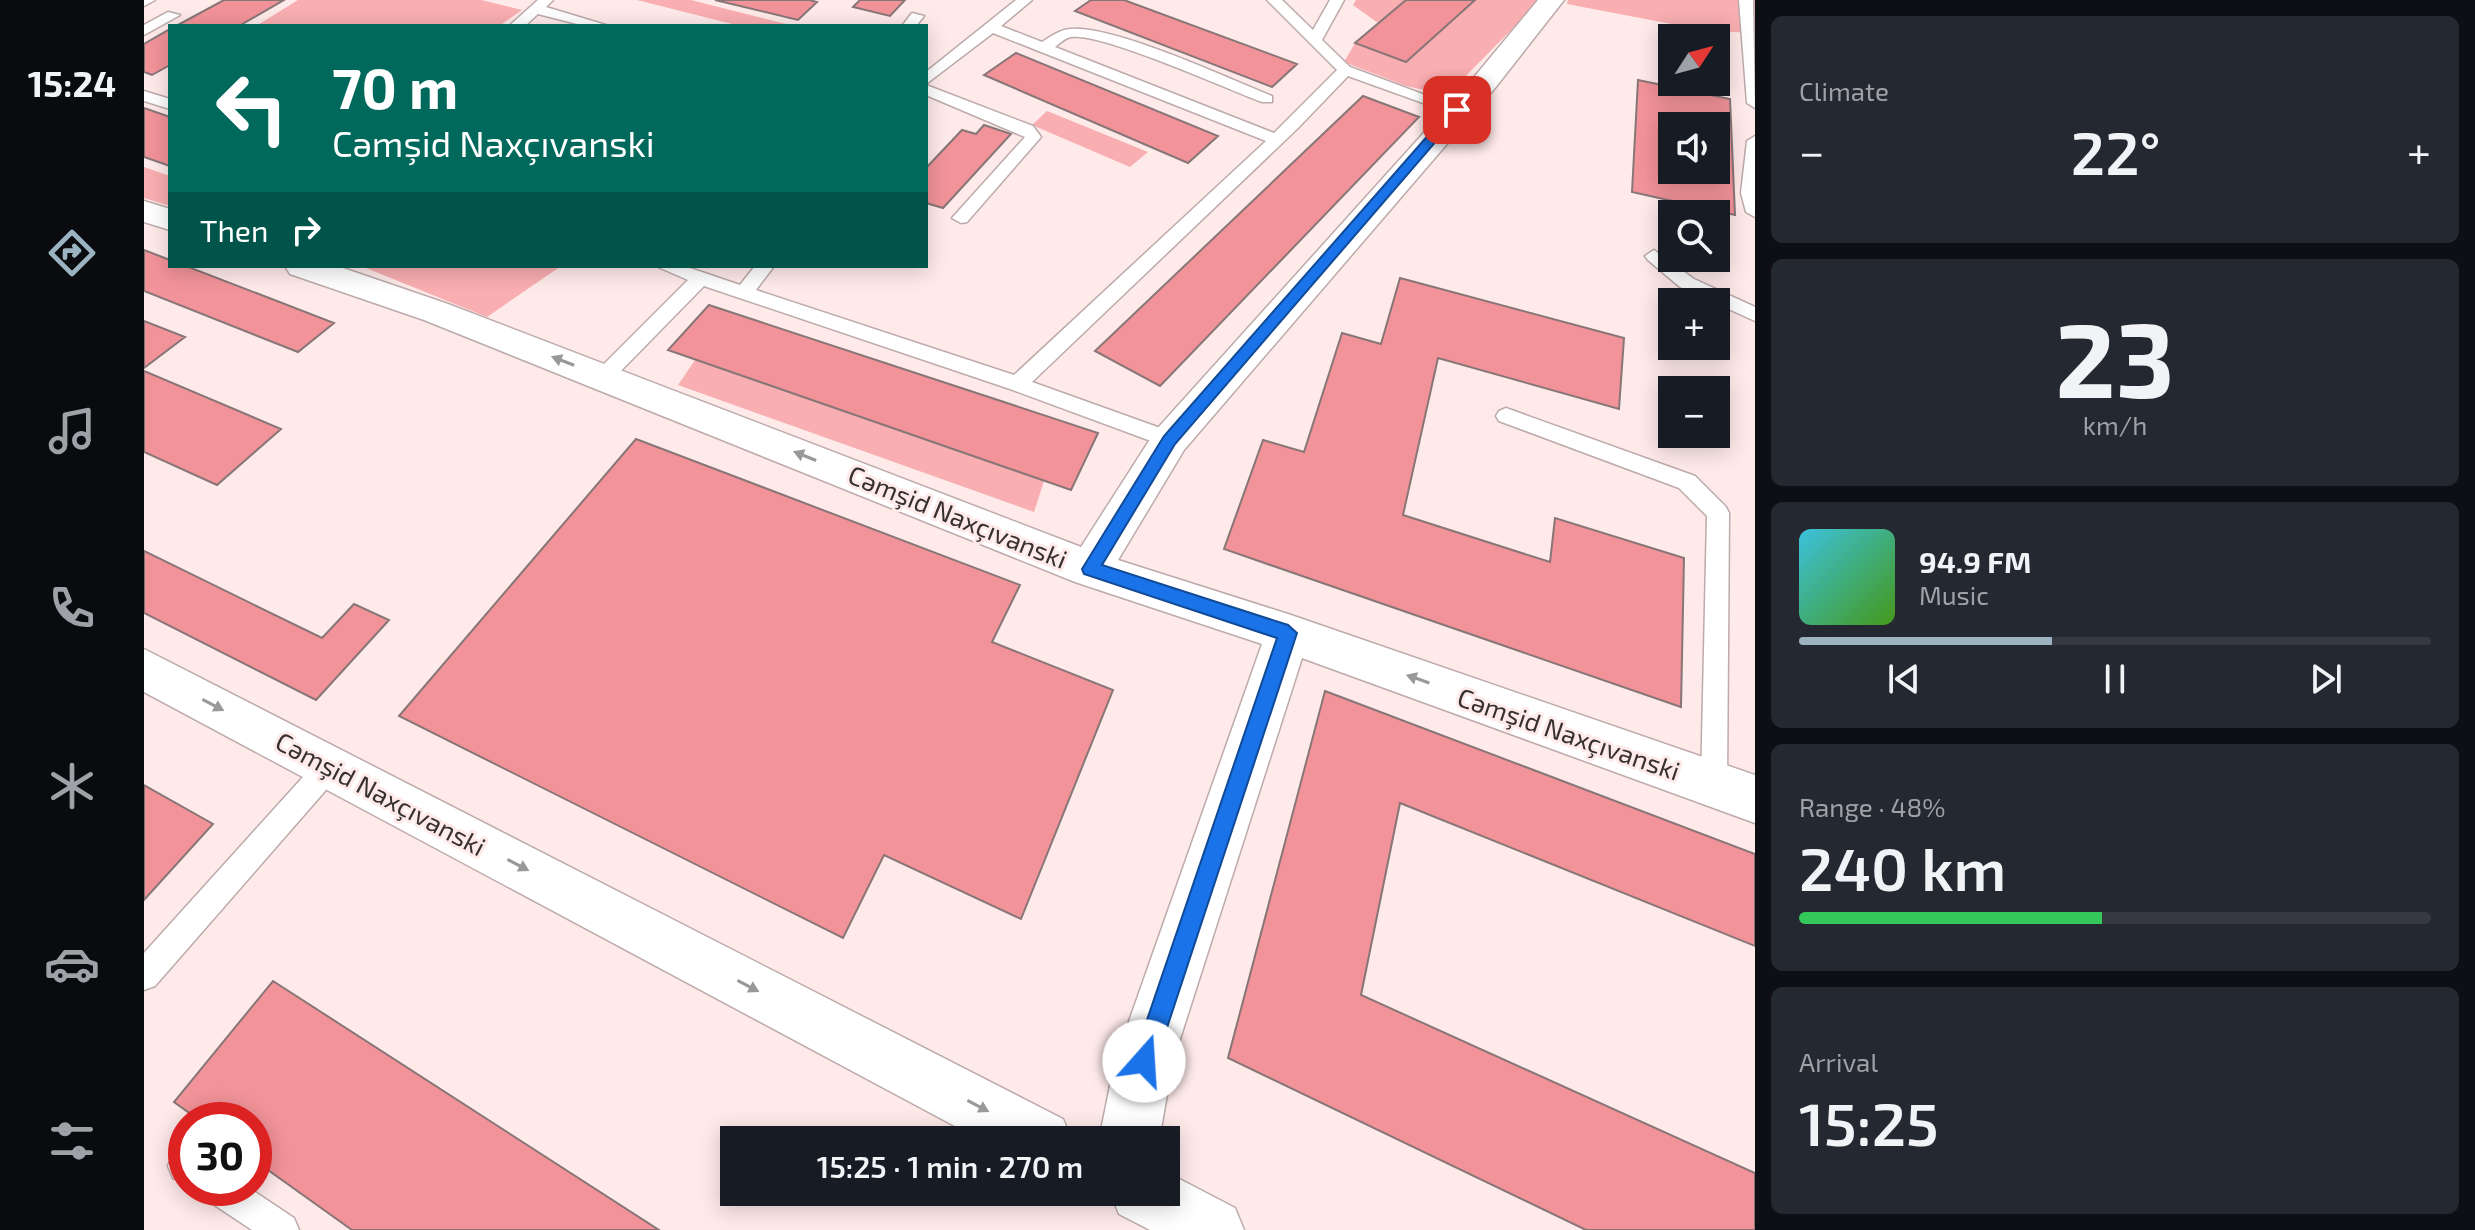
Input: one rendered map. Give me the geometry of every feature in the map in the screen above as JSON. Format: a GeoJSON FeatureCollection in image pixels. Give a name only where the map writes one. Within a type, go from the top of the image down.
{"type":"FeatureCollection","features":[{"type":"Feature","properties":{"kind":"street"},"geometry":{"type":"LineString","coordinates":[[1090,569],[1170,440],[1551,0]]}},
{"type":"Feature","properties":{"kind":"street"},"geometry":{"type":"LineString","coordinates":[[144,211],[168,219]]}},
{"type":"Feature","properties":{"kind":"street","name":"Cəmşid Naxçıvanski"},"geometry":{"type":"LineString","coordinates":[[308,268],[436,312],[604,376],[1090,569],[1288,633],[1755,799]]}},
{"type":"Feature","properties":{"kind":"street"},"geometry":{"type":"LineString","coordinates":[[1132,1126],[1144,1061],[1288,633]]}},
{"type":"Feature","properties":{"kind":"street","name":"Cəmşid Naxçıvanski"},"geometry":{"type":"LineString","coordinates":[[144,669],[1015,1126]]}},
{"type":"Feature","properties":{"kind":"street"},"geometry":{"type":"LineString","coordinates":[[1141,1206],[1143,1230]]}},
{"type":"Feature","properties":{"kind":"street"},"geometry":{"type":"LineString","coordinates":[[1167,1206],[1213,1230]]}},
{"type":"Feature","properties":{"kind":"lane"},"geometry":{"type":"LineString","coordinates":[[928,77],[1025,0]]}},
{"type":"Feature","properties":{"kind":"lane"},"geometry":{"type":"LineString","coordinates":[[1274,0],[1345,70],[1457,110]]}},
{"type":"Feature","properties":{"kind":"lane"},"geometry":{"type":"LineString","coordinates":[[1315,40],[1337,0]]}},
{"type":"Feature","properties":{"kind":"lane"},"geometry":{"type":"LineString","coordinates":[[1746,0],[1755,103]]}},
{"type":"Feature","properties":{"kind":"lane"},"geometry":{"type":"LineString","coordinates":[[518,24],[541,5],[596,24]]}},
{"type":"Feature","properties":{"kind":"lane"},"geometry":{"type":"LineString","coordinates":[[144,31],[173,15]]}},
{"type":"Feature","properties":{"kind":"lane"},"geometry":{"type":"LineString","coordinates":[[993,28],[1276,139]]}},
{"type":"Feature","properties":{"kind":"lane"},"geometry":{"type":"LineString","coordinates":[[1043,48],[1067,33],[1079,33],[1114,42],[1267,99]]}},
{"type":"Feature","properties":{"kind":"lane"},"geometry":{"type":"LineString","coordinates":[[928,52],[949,61]]}},
{"type":"Feature","properties":{"kind":"lane"},"geometry":{"type":"LineString","coordinates":[[1017,384],[1345,70]]}},
{"type":"Feature","properties":{"kind":"lane"},"geometry":{"type":"LineString","coordinates":[[928,91],[1027,129],[1033,137],[961,218]]}},
{"type":"Feature","properties":{"kind":"lane"},"geometry":{"type":"LineString","coordinates":[[144,96],[168,103]]}},
{"type":"Feature","properties":{"kind":"lane"},"geometry":{"type":"LineString","coordinates":[[1755,141],[1750,193],[1755,212]]}},
{"type":"Feature","properties":{"kind":"lane"},"geometry":{"type":"LineString","coordinates":[[1654,256],[1687,283],[1755,315]]}},
{"type":"Feature","properties":{"kind":"lane"},"geometry":{"type":"LineString","coordinates":[[671,268],[1017,384],[1170,440]]}},
{"type":"Feature","properties":{"kind":"lane"},"geometry":{"type":"LineString","coordinates":[[744,292],[763,268]]}},
{"type":"Feature","properties":{"kind":"lane"},"geometry":{"type":"LineString","coordinates":[[604,376],[701,278]]}},
{"type":"Feature","properties":{"kind":"lane"},"geometry":{"type":"LineString","coordinates":[[1506,416],[1687,482],[1718,513],[1714,784]]}},
{"type":"Feature","properties":{"kind":"lane"},"geometry":{"type":"LineString","coordinates":[[144,975],[330,766]]}},
{"type":"Feature","properties":{"kind":"lane"},"geometry":{"type":"LineString","coordinates":[[246,1206],[282,1230]]}},
{"type":"Feature","properties":{"kind":"shaded area"},"geometry":{"type":"Polygon","coordinates":[[[298,0],[481,0],[522,10],[502,24],[259,24],[298,0]]]}},
{"type":"Feature","properties":{"kind":"shaded area"},"geometry":{"type":"Polygon","coordinates":[[[637,0],[691,0],[786,24],[732,24],[637,0]]]}},
{"type":"Feature","properties":{"kind":"shaded area"},"geometry":{"type":"Polygon","coordinates":[[[1356,0],[1406,0],[1378,23],[1353,5],[1356,0]]]}},
{"type":"Feature","properties":{"kind":"shaded area"},"geometry":{"type":"Polygon","coordinates":[[[1475,0],[1536,0],[1535,6],[1447,95],[1406,86],[1344,62],[1355,43],[1406,62],[1475,0]]]}},
{"type":"Feature","properties":{"kind":"shaded area"},"geometry":{"type":"Polygon","coordinates":[[[1568,0],[1755,0],[1755,33],[1730,32],[1730,24],[1671,24],[1567,4],[1568,0]]]}},
{"type":"Feature","properties":{"kind":"shaded area"},"geometry":{"type":"Polygon","coordinates":[[[1047,111],[1148,152],[1130,167],[1032,125],[1047,111]]]}},
{"type":"Feature","properties":{"kind":"shaded area"},"geometry":{"type":"Polygon","coordinates":[[[144,167],[168,175],[168,205],[144,198],[144,167]]]}},
{"type":"Feature","properties":{"kind":"shaded area"},"geometry":{"type":"Polygon","coordinates":[[[366,268],[558,268],[487,317],[366,268]]]}},
{"type":"Feature","properties":{"kind":"shaded area"},"geometry":{"type":"Polygon","coordinates":[[[695,360],[1044,481],[1034,512],[678,385],[695,360]]]}},
{"type":"Feature","properties":{"kind":"building"},"geometry":{"type":"Polygon","coordinates":[[[224,0],[284,0],[242,24],[180,24],[224,0]]]}},
{"type":"Feature","properties":{"kind":"building"},"geometry":{"type":"Polygon","coordinates":[[[715,0],[809,0],[817,2],[798,20],[715,0]]]}},
{"type":"Feature","properties":{"kind":"building"},"geometry":{"type":"Polygon","coordinates":[[[860,0],[905,0],[890,16],[853,7],[860,0]]]}},
{"type":"Feature","properties":{"kind":"building"},"geometry":{"type":"Polygon","coordinates":[[[1091,0],[1124,0],[1297,64],[1272,87],[1075,11],[1091,0]]]}},
{"type":"Feature","properties":{"kind":"building"},"geometry":{"type":"Polygon","coordinates":[[[1406,0],[1475,0],[1406,62],[1355,43],[1406,0]]]}},
{"type":"Feature","properties":{"kind":"building"},"geometry":{"type":"Polygon","coordinates":[[[168,30],[168,66],[152,75],[144,72],[144,44],[168,30]]]}},
{"type":"Feature","properties":{"kind":"building"},"geometry":{"type":"Polygon","coordinates":[[[1016,53],[1218,136],[1188,163],[984,75],[1016,53]]]}},
{"type":"Feature","properties":{"kind":"building"},"geometry":{"type":"Polygon","coordinates":[[[1638,80],[1658,84],[1658,96],[1730,99],[1735,215],[1730,214],[1730,200],[1668,200],[1632,192],[1638,80]]]}},
{"type":"Feature","properties":{"kind":"building"},"geometry":{"type":"Polygon","coordinates":[[[1363,96],[1419,117],[1160,386],[1095,351],[1363,96]]]}},
{"type":"Feature","properties":{"kind":"building"},"geometry":{"type":"Polygon","coordinates":[[[144,108],[168,116],[168,165],[144,157],[144,108]]]}},
{"type":"Feature","properties":{"kind":"building"},"geometry":{"type":"Polygon","coordinates":[[[984,125],[1011,134],[943,208],[928,204],[928,166],[962,130],[976,134],[984,125]]]}},
{"type":"Feature","properties":{"kind":"building"},"geometry":{"type":"Polygon","coordinates":[[[144,250],[168,259],[168,268],[191,268],[334,323],[298,352],[144,291],[144,250]]]}},
{"type":"Feature","properties":{"kind":"building"},"geometry":{"type":"Polygon","coordinates":[[[1400,278],[1624,338],[1619,409],[1438,358],[1403,515],[1550,562],[1555,518],[1684,558],[1681,707],[1224,549],[1263,440],[1304,452],[1342,333],[1381,344],[1400,278]]]}},
{"type":"Feature","properties":{"kind":"building"},"geometry":{"type":"Polygon","coordinates":[[[709,305],[1098,433],[1071,490],[668,350],[709,305]]]}},
{"type":"Feature","properties":{"kind":"building"},"geometry":{"type":"Polygon","coordinates":[[[144,321],[185,337],[144,368],[144,321]]]}},
{"type":"Feature","properties":{"kind":"building"},"geometry":{"type":"Polygon","coordinates":[[[144,371],[281,429],[217,485],[144,452],[144,371]]]}},
{"type":"Feature","properties":{"kind":"building"},"geometry":{"type":"Polygon","coordinates":[[[636,439],[1020,585],[992,642],[1113,690],[1021,919],[884,855],[843,938],[399,716],[636,439]]]}},
{"type":"Feature","properties":{"kind":"building"},"geometry":{"type":"Polygon","coordinates":[[[144,551],[322,638],[354,604],[389,620],[316,700],[144,613],[144,551]]]}},
{"type":"Feature","properties":{"kind":"building"},"geometry":{"type":"Polygon","coordinates":[[[1325,691],[1755,854],[1755,946],[1400,803],[1361,995],[1755,1173],[1755,1230],[1586,1230],[1228,1058],[1325,691]]]}},
{"type":"Feature","properties":{"kind":"building"},"geometry":{"type":"Polygon","coordinates":[[[144,785],[213,824],[144,900],[144,785]]]}},
{"type":"Feature","properties":{"kind":"building"},"geometry":{"type":"Polygon","coordinates":[[[273,981],[659,1230],[352,1230],[272,1173],[272,1102],[174,1102],[273,981]]]}},
{"type":"Feature","properties":{"kind":"route"},"geometry":{"type":"LineString","coordinates":[[1144,1061],[1288,633],[1090,569],[1170,440],[1457,110]]}}]}
